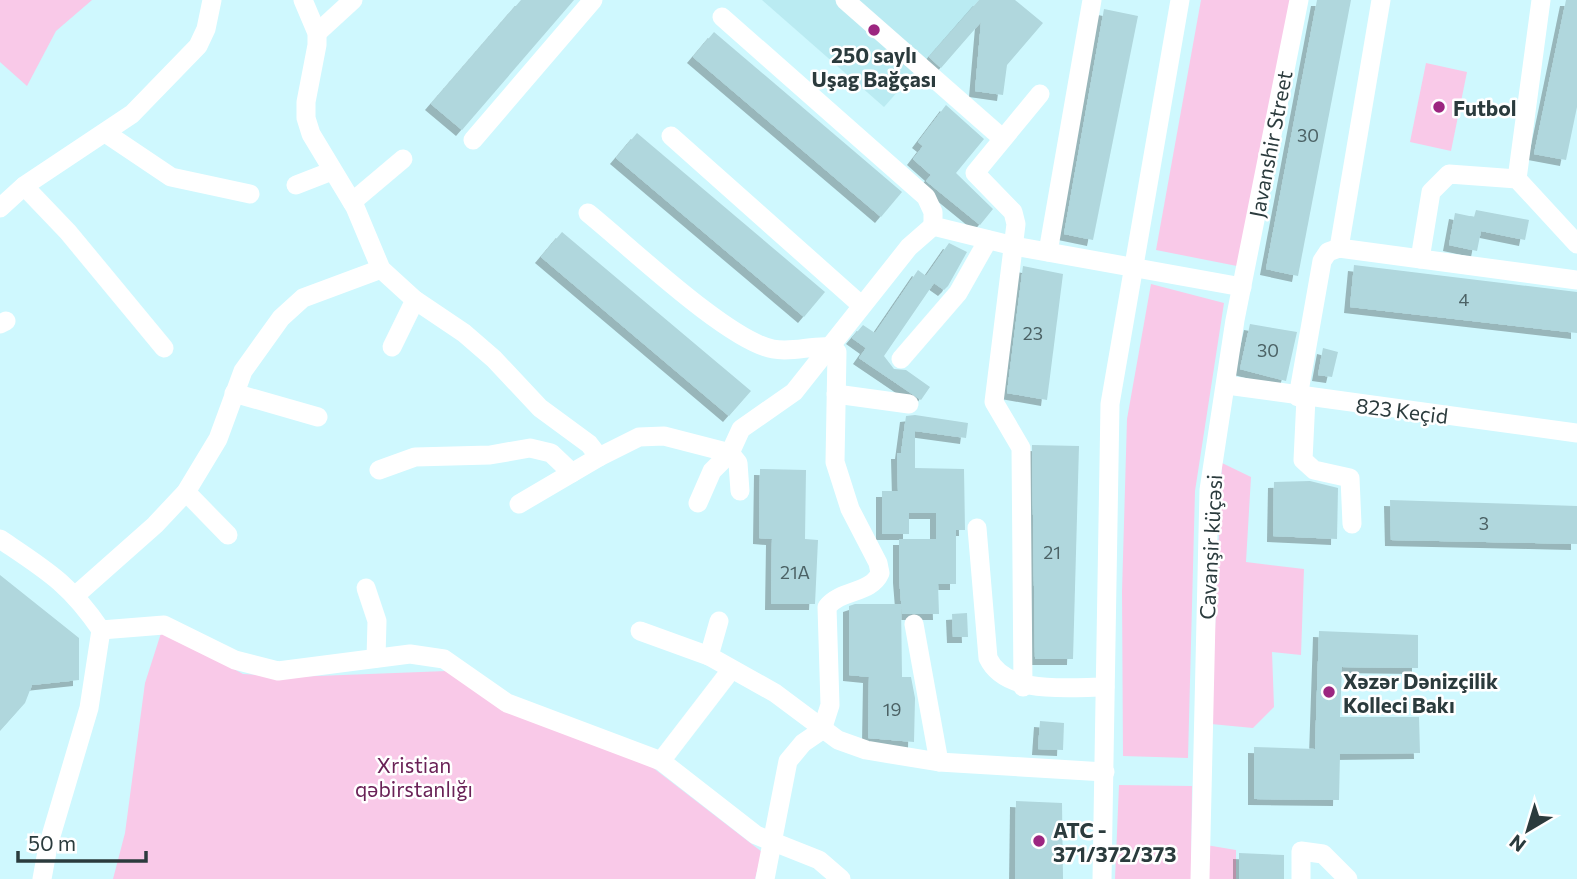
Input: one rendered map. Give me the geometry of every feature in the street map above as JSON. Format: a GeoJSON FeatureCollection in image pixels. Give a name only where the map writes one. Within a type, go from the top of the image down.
{"type":"FeatureCollection","features":[{"type":"Feature","properties":{"kind":"street"},"geometry":{"type":"LineString","coordinates":[[0,208],[24,186],[107,134],[132,114],[198,46],[206,29],[212,0]]}},
{"type":"Feature","properties":{"kind":"street"},"geometry":{"type":"LineString","coordinates":[[303,0],[317,33],[306,118],[332,171],[352,202],[381,269],[415,300],[464,333],[494,359],[540,408],[589,444],[599,457]]}},
{"type":"Feature","properties":{"kind":"street"},"geometry":{"type":"LineString","coordinates":[[317,33],[353,0]]}},
{"type":"Feature","properties":{"kind":"street"},"geometry":{"type":"LineString","coordinates":[[473,140],[593,0]]}},
{"type":"Feature","properties":{"kind":"street"},"geometry":{"type":"LineString","coordinates":[[845,0],[1002,138]]}},
{"type":"Feature","properties":{"kind":"street"},"geometry":{"type":"LineString","coordinates":[[1048,252],[1092,0]]}},
{"type":"Feature","properties":{"kind":"street","name":"Javanshir Street"},"geometry":{"type":"LineString","coordinates":[[1242,287],[1299,0]]}},
{"type":"Feature","properties":{"kind":"street"},"geometry":{"type":"LineString","coordinates":[[1339,248],[1381,0]]}},
{"type":"Feature","properties":{"kind":"street"},"geometry":{"type":"LineString","coordinates":[[1517,179],[1541,0]]}},
{"type":"Feature","properties":{"kind":"street"},"geometry":{"type":"LineString","coordinates":[[1102,879],[1110,404],[1176,1]]}},
{"type":"Feature","properties":{"kind":"street"},"geometry":{"type":"LineString","coordinates":[[722,17],[926,197],[933,212],[933,226]]}},
{"type":"Feature","properties":{"kind":"street"},"geometry":{"type":"LineString","coordinates":[[1023,687],[1021,448],[994,402],[1016,225],[1013,212],[976,179],[975,173],[1040,94]]}},
{"type":"Feature","properties":{"kind":"street"},"geometry":{"type":"LineString","coordinates":[[107,134],[171,177],[250,194]]}},
{"type":"Feature","properties":{"kind":"street"},"geometry":{"type":"LineString","coordinates":[[670,136],[861,305]]}},
{"type":"Feature","properties":{"kind":"street"},"geometry":{"type":"LineString","coordinates":[[352,202],[403,159]]}},
{"type":"Feature","properties":{"kind":"street"},"geometry":{"type":"LineString","coordinates":[[296,185],[332,171]]}},
{"type":"Feature","properties":{"kind":"street"},"geometry":{"type":"LineString","coordinates":[[1420,259],[1431,192],[1438,182],[1449,174],[1517,179],[1577,244]]}},
{"type":"Feature","properties":{"kind":"street"},"geometry":{"type":"LineString","coordinates":[[24,186],[68,232],[164,348]]}},
{"type":"Feature","properties":{"kind":"street"},"geometry":{"type":"LineString","coordinates":[[588,212],[736,335],[774,349],[798,351],[818,346],[831,347]]}},
{"type":"Feature","properties":{"kind":"street"},"geometry":{"type":"LineString","coordinates":[[698,502],[712,471],[730,453],[741,429],[794,392],[861,305],[922,233],[933,226],[1131,270],[1174,273],[1242,287]]}},
{"type":"Feature","properties":{"kind":"street"},"geometry":{"type":"LineString","coordinates":[[901,359],[958,293],[988,240]]}},
{"type":"Feature","properties":{"kind":"street"},"geometry":{"type":"LineString","coordinates":[[1352,524],[1350,478],[1314,470],[1303,460],[1302,398],[1322,261],[1328,252],[1339,248],[1577,280]]}},
{"type":"Feature","properties":{"kind":"street"},"geometry":{"type":"LineString","coordinates":[[76,595],[155,525],[186,492],[218,439],[234,393],[253,356],[293,306],[303,298],[381,269]]}},
{"type":"Feature","properties":{"kind":"street","name":"Cavanşir küçəsi"},"geometry":{"type":"LineString","coordinates":[[1200,879],[1209,490],[1242,287]]}},
{"type":"Feature","properties":{"kind":"street"},"geometry":{"type":"LineString","coordinates":[[392,347],[415,300]]}},
{"type":"Feature","properties":{"kind":"street"},"geometry":{"type":"LineString","coordinates":[[765,879],[774,844],[788,761],[803,743],[822,730],[830,705],[827,607],[842,595],[873,584],[880,573],[878,563],[841,487],[835,462],[838,360],[831,347]]}},
{"type":"Feature","properties":{"kind":"street","name":"823 Keçid"},"geometry":{"type":"LineString","coordinates":[[1227,385],[1302,398],[1577,433]]}},
{"type":"Feature","properties":{"kind":"street"},"geometry":{"type":"LineString","coordinates":[[234,393],[318,417]]}},
{"type":"Feature","properties":{"kind":"street"},"geometry":{"type":"LineString","coordinates":[[836,394],[909,404]]}},
{"type":"Feature","properties":{"kind":"street"},"geometry":{"type":"LineString","coordinates":[[519,503],[639,437],[664,436],[730,453],[738,463],[740,491]]}},
{"type":"Feature","properties":{"kind":"street"},"geometry":{"type":"LineString","coordinates":[[379,470],[415,457],[490,455],[530,448],[551,453],[572,473]]}},
{"type":"Feature","properties":{"kind":"street"},"geometry":{"type":"LineString","coordinates":[[186,492],[228,535]]}},
{"type":"Feature","properties":{"kind":"street"},"geometry":{"type":"LineString","coordinates":[[977,528],[988,658],[992,665],[1023,687],[1105,687]]}},
{"type":"Feature","properties":{"kind":"street"},"geometry":{"type":"LineString","coordinates":[[0,539],[76,595],[100,631],[89,708],[48,846],[43,879]]}},
{"type":"Feature","properties":{"kind":"street"},"geometry":{"type":"LineString","coordinates":[[366,588],[377,621],[376,658]]}},
{"type":"Feature","properties":{"kind":"street"},"geometry":{"type":"LineString","coordinates":[[709,656],[719,621]]}},
{"type":"Feature","properties":{"kind":"street"},"geometry":{"type":"LineString","coordinates":[[914,624],[939,762]]}},
{"type":"Feature","properties":{"kind":"street"},"geometry":{"type":"LineString","coordinates":[[100,631],[164,625],[235,660],[278,671],[410,654],[444,659],[507,703],[661,761],[737,822],[774,844],[819,860],[841,879]]}},
{"type":"Feature","properties":{"kind":"street"},"geometry":{"type":"LineString","coordinates":[[640,631],[709,656],[775,693],[838,740],[866,750],[939,762],[1105,772]]}},
{"type":"Feature","properties":{"kind":"street"},"geometry":{"type":"LineString","coordinates":[[661,761],[731,670]]}},
{"type":"Feature","properties":{"kind":"street"},"geometry":{"type":"LineString","coordinates":[[1301,879],[1301,851],[1323,854],[1348,879]]}},
{"type":"Feature","properties":{"kind":"shaded area","name":"250 saylı Uşag Bağçası"},"geometry":{"type":"Polygon","coordinates":[[[762,0],[979,0],[884,107],[762,0]]]}},
{"type":"Feature","properties":{"kind":"green space"},"geometry":{"type":"Polygon","coordinates":[[[0,0],[92,0],[56,31],[27,86],[0,62],[0,0]]]}},
{"type":"Feature","properties":{"kind":"green space"},"geometry":{"type":"Polygon","coordinates":[[[1201,0],[1292,0],[1242,267],[1156,250],[1201,0]]]}},
{"type":"Feature","properties":{"kind":"green space","name":"Futbol"},"geometry":{"type":"Polygon","coordinates":[[[1426,63],[1467,72],[1451,151],[1410,142],[1426,63]]]}},
{"type":"Feature","properties":{"kind":"green space"},"geometry":{"type":"Polygon","coordinates":[[[1151,284],[1224,303],[1195,491],[1188,758],[1123,756],[1122,592],[1127,419],[1151,284]]]}},
{"type":"Feature","properties":{"kind":"green space"},"geometry":{"type":"Polygon","coordinates":[[[1222,463],[1251,477],[1246,562],[1304,569],[1301,655],[1272,652],[1274,707],[1253,728],[1211,724],[1222,463]]]}},
{"type":"Feature","properties":{"kind":"green space","name":"Xristian qəbirstanlığı"},"geometry":{"type":"Polygon","coordinates":[[[162,630],[243,674],[291,677],[447,671],[652,767],[762,852],[755,879],[113,879],[125,833],[145,683],[162,630]]]}},
{"type":"Feature","properties":{"kind":"green space"},"geometry":{"type":"Polygon","coordinates":[[[1119,785],[1192,786],[1191,879],[1115,879],[1119,785]]]}},
{"type":"Feature","properties":{"kind":"green space"},"geometry":{"type":"Polygon","coordinates":[[[1206,845],[1236,850],[1236,879],[1206,879],[1206,845]]]}},
{"type":"Feature","properties":{"kind":"building"},"geometry":{"type":"Polygon","coordinates":[[[521,0],[574,0],[462,130],[431,104],[521,0]]]}},
{"type":"Feature","properties":{"kind":"building"},"geometry":{"type":"Polygon","coordinates":[[[979,0],[1015,0],[1043,23],[1007,65],[1003,95],[975,91],[981,22],[941,68],[929,57],[979,0]]]}},
{"type":"Feature","properties":{"kind":"building"},"geometry":{"type":"Polygon","coordinates":[[[1317,0],[1351,0],[1298,276],[1266,269],[1317,0]]]}},
{"type":"Feature","properties":{"kind":"building"},"geometry":{"type":"Polygon","coordinates":[[[1566,0],[1577,0],[1577,107],[1566,160],[1534,154],[1566,0]]]}},
{"type":"Feature","properties":{"kind":"building"},"geometry":{"type":"Polygon","coordinates":[[[1104,9],[1138,16],[1093,240],[1064,234],[1104,9]]]}},
{"type":"Feature","properties":{"kind":"building"},"geometry":{"type":"Polygon","coordinates":[[[714,32],[902,192],[881,217],[693,57],[714,32]]]}},
{"type":"Feature","properties":{"kind":"building"},"geometry":{"type":"Polygon","coordinates":[[[946,105],[984,139],[956,173],[993,209],[980,225],[926,181],[931,175],[913,159],[923,146],[918,142],[946,105]]]}},
{"type":"Feature","properties":{"kind":"building"},"geometry":{"type":"Polygon","coordinates":[[[637,133],[825,292],[804,317],[616,158],[637,133]]]}},
{"type":"Feature","properties":{"kind":"building"},"geometry":{"type":"Polygon","coordinates":[[[1476,210],[1529,220],[1525,240],[1481,231],[1477,251],[1449,245],[1455,213],[1474,217],[1476,210]]]}},
{"type":"Feature","properties":{"kind":"building"},"geometry":{"type":"Polygon","coordinates":[[[562,232],[751,391],[729,416],[541,257],[562,232]]]}},
{"type":"Feature","properties":{"kind":"building"},"geometry":{"type":"Polygon","coordinates":[[[949,243],[967,252],[948,286],[944,290],[934,283],[884,356],[894,369],[906,370],[930,387],[921,400],[859,358],[866,348],[852,338],[863,325],[875,333],[918,270],[926,276],[949,243]]]}},
{"type":"Feature","properties":{"kind":"building"},"geometry":{"type":"Polygon","coordinates":[[[1354,265],[1577,292],[1577,333],[1350,307],[1354,265]]]}},
{"type":"Feature","properties":{"kind":"building"},"geometry":{"type":"Polygon","coordinates":[[[1023,266],[1063,274],[1047,400],[1007,393],[1023,266]]]}},
{"type":"Feature","properties":{"kind":"building"},"geometry":{"type":"Polygon","coordinates":[[[1250,324],[1297,332],[1286,381],[1240,369],[1250,324]]]}},
{"type":"Feature","properties":{"kind":"building"},"geometry":{"type":"Polygon","coordinates":[[[1323,348],[1338,352],[1332,377],[1318,375],[1323,348]]]}},
{"type":"Feature","properties":{"kind":"building"},"geometry":{"type":"Polygon","coordinates":[[[906,416],[968,423],[966,438],[915,431],[915,468],[964,469],[965,530],[956,530],[956,584],[938,584],[939,614],[902,614],[899,577],[899,539],[936,539],[936,513],[909,513],[909,534],[882,534],[882,491],[898,491],[897,453],[901,453],[906,416]]]}},
{"type":"Feature","properties":{"kind":"building"},"geometry":{"type":"Polygon","coordinates":[[[1032,445],[1079,446],[1073,659],[1035,659],[1032,445]]]}},
{"type":"Feature","properties":{"kind":"building"},"geometry":{"type":"Polygon","coordinates":[[[760,469],[806,470],[805,539],[818,540],[815,604],[771,604],[772,539],[759,538],[760,469]]]}},
{"type":"Feature","properties":{"kind":"building"},"geometry":{"type":"Polygon","coordinates":[[[1310,481],[1338,488],[1337,539],[1273,536],[1274,482],[1310,481]]]}},
{"type":"Feature","properties":{"kind":"building"},"geometry":{"type":"Polygon","coordinates":[[[1390,500],[1577,506],[1577,544],[1391,540],[1390,500]]]}},
{"type":"Feature","properties":{"kind":"building"},"geometry":{"type":"Polygon","coordinates":[[[0,575],[79,638],[79,680],[32,685],[25,703],[0,731],[0,575]]]}},
{"type":"Feature","properties":{"kind":"building"},"geometry":{"type":"Polygon","coordinates":[[[901,604],[902,677],[911,677],[915,698],[914,742],[868,738],[869,677],[849,675],[849,606],[901,604]]]}},
{"type":"Feature","properties":{"kind":"building"},"geometry":{"type":"Polygon","coordinates":[[[967,613],[968,637],[953,637],[952,614],[967,613]]]}},
{"type":"Feature","properties":{"kind":"building","name":"Xəzər Dənizçilik Kolleci Bakı"},"geometry":{"type":"Polygon","coordinates":[[[1319,631],[1418,635],[1418,668],[1342,667],[1340,717],[1419,717],[1420,753],[1340,754],[1339,800],[1254,799],[1254,747],[1315,749],[1319,631]]]}},
{"type":"Feature","properties":{"kind":"building"},"geometry":{"type":"Polygon","coordinates":[[[1040,721],[1064,723],[1063,750],[1038,749],[1040,721]]]}},
{"type":"Feature","properties":{"kind":"building","name":"ATC - 371/372/373"},"geometry":{"type":"Polygon","coordinates":[[[1016,801],[1062,803],[1063,879],[1015,879],[1016,801]]]}},
{"type":"Feature","properties":{"kind":"building"},"geometry":{"type":"Polygon","coordinates":[[[1239,853],[1284,855],[1284,879],[1239,879],[1239,853]]]}},
{"type":"Feature","properties":{"kind":"place","name":"250 saylı Uşag Bağçası"},"geometry":{"type":"Point","coordinates":[874,30]}},
{"type":"Feature","properties":{"kind":"place","name":"Futbol"},"geometry":{"type":"Point","coordinates":[1439,107]}},
{"type":"Feature","properties":{"kind":"place","name":"Xəzər Dənizçilik Kolleci Bakı"},"geometry":{"type":"Point","coordinates":[1329,692]}},
{"type":"Feature","properties":{"kind":"place","name":"ATC - 371/372/373"},"geometry":{"type":"Point","coordinates":[1039,841]}}]}
